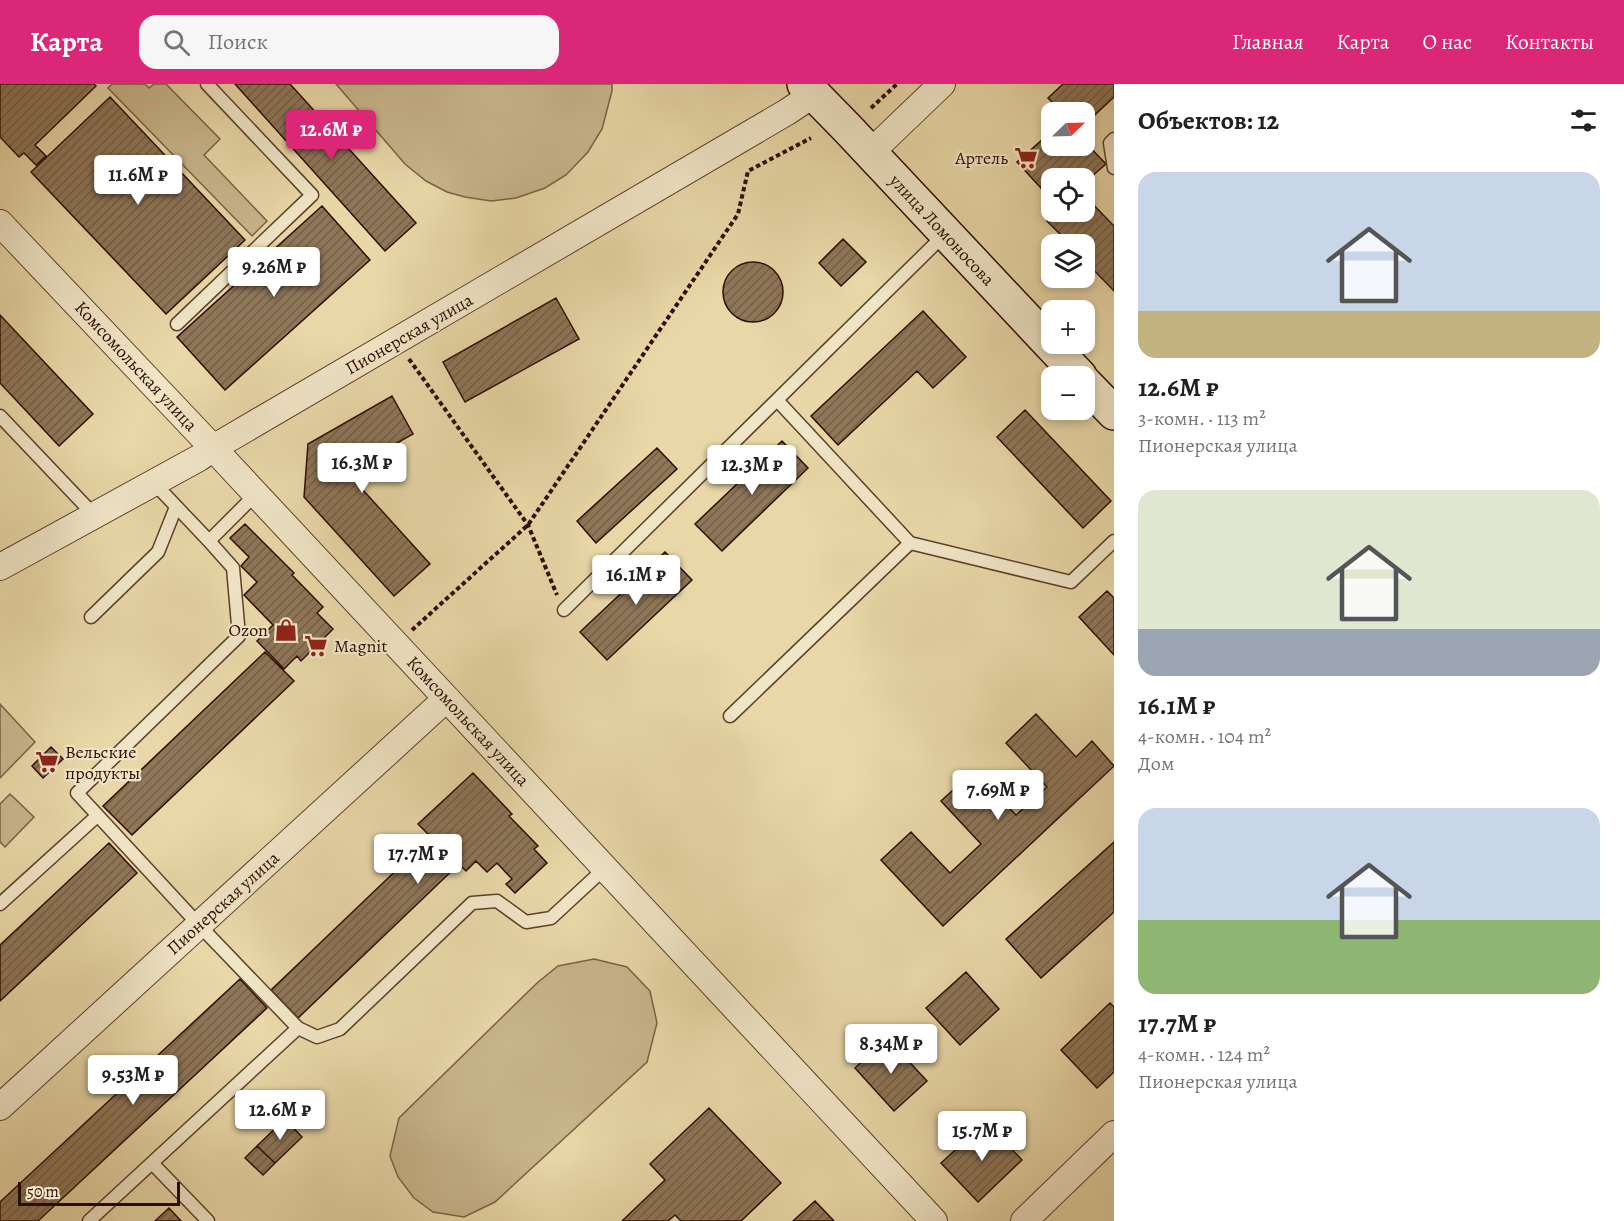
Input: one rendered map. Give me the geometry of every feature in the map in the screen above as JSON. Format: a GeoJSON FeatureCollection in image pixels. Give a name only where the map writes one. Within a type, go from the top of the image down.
{"type":"FeatureCollection","features":[{"type":"Feature","properties":{"kind":"street"},"geometry":{"type":"LineString","coordinates":[[870,153],[942,84]]}},
{"type":"Feature","properties":{"kind":"street","name":"улица Ломоносова"},"geometry":{"type":"LineString","coordinates":[[809,89],[1071,366]]}},
{"type":"Feature","properties":{"kind":"street","name":"Пионерская улица"},"geometry":{"type":"LineString","coordinates":[[0,567],[199,458],[787,112],[809,89]]}},
{"type":"Feature","properties":{"kind":"street","name":"Комсомольская улица"},"geometry":{"type":"LineString","coordinates":[[0,223],[934,1221]]}},
{"type":"Feature","properties":{"kind":"street"},"geometry":{"type":"LineString","coordinates":[[1095,393],[1114,413]]}},
{"type":"Feature","properties":{"kind":"street","name":"Пионерская улица"},"geometry":{"type":"LineString","coordinates":[[0,1107],[446,699]]}},
{"type":"Feature","properties":{"kind":"street"},"geometry":{"type":"LineString","coordinates":[[1024,1221],[1111,1142]]}},
{"type":"Feature","properties":{"kind":"lane"},"geometry":{"type":"LineString","coordinates":[[177,324],[312,195],[207,84]]}},
{"type":"Feature","properties":{"kind":"lane"},"geometry":{"type":"LineString","coordinates":[[1114,139],[1110,143],[1114,168]]}},
{"type":"Feature","properties":{"kind":"lane"},"geometry":{"type":"LineString","coordinates":[[564,610],[945,233]]}},
{"type":"Feature","properties":{"kind":"lane"},"geometry":{"type":"LineString","coordinates":[[777,400],[910,543],[1071,582],[1114,541]]}},
{"type":"Feature","properties":{"kind":"lane"},"geometry":{"type":"LineString","coordinates":[[0,416],[94,515]]}},
{"type":"Feature","properties":{"kind":"lane"},"geometry":{"type":"LineString","coordinates":[[153,482],[233,568],[239,636],[77,793],[298,1028],[317,1037],[340,1029],[472,903],[497,901],[526,922],[551,918],[605,868]]}},
{"type":"Feature","properties":{"kind":"lane"},"geometry":{"type":"LineString","coordinates":[[208,541],[256,494]]}},
{"type":"Feature","properties":{"kind":"lane"},"geometry":{"type":"LineString","coordinates":[[91,617],[158,552],[176,507]]}},
{"type":"Feature","properties":{"kind":"lane"},"geometry":{"type":"LineString","coordinates":[[730,716],[910,543]]}},
{"type":"Feature","properties":{"kind":"lane"},"geometry":{"type":"LineString","coordinates":[[0,904],[97,816]]}},
{"type":"Feature","properties":{"kind":"lane"},"geometry":{"type":"LineString","coordinates":[[89,1221],[298,1028]]}},
{"type":"Feature","properties":{"kind":"lane"},"geometry":{"type":"LineString","coordinates":[[152,1163],[208,1221]]}},
{"type":"Feature","properties":{"kind":"path"},"geometry":{"type":"LineString","coordinates":[[871,108],[897,84]]}},
{"type":"Feature","properties":{"kind":"path"},"geometry":{"type":"LineString","coordinates":[[396,644],[528,525],[738,214],[748,171],[811,138]]}},
{"type":"Feature","properties":{"kind":"path"},"geometry":{"type":"LineString","coordinates":[[396,341],[528,525],[564,610]]}},
{"type":"Feature","properties":{"kind":"shaded area"},"geometry":{"type":"Polygon","coordinates":[[[112,84],[145,84],[149,88],[154,84],[166,84],[220,139],[204,155],[267,221],[252,236],[108,88],[112,84]]]}},
{"type":"Feature","properties":{"kind":"shaded area"},"geometry":{"type":"Polygon","coordinates":[[[336,84],[612,84],[612,91],[602,129],[588,152],[566,175],[545,188],[516,198],[491,201],[447,192],[426,181],[405,164],[336,84]]]}},
{"type":"Feature","properties":{"kind":"shaded area"},"geometry":{"type":"Polygon","coordinates":[[[0,704],[35,742],[0,778],[0,704]]]}},
{"type":"Feature","properties":{"kind":"shaded area"},"geometry":{"type":"Polygon","coordinates":[[[10,794],[34,817],[5,847],[0,842],[0,804],[10,794]]]}},
{"type":"Feature","properties":{"kind":"shaded area"},"geometry":{"type":"Polygon","coordinates":[[[594,959],[627,967],[650,991],[657,1023],[647,1062],[495,1202],[464,1217],[433,1212],[414,1198],[398,1177],[390,1156],[399,1118],[537,983],[558,966],[594,959]]]}},
{"type":"Feature","properties":{"kind":"building"},"geometry":{"type":"Polygon","coordinates":[[[0,84],[94,84],[96,86],[35,145],[46,156],[36,165],[24,153],[19,157],[0,137],[0,84]]]}},
{"type":"Feature","properties":{"kind":"building"},"geometry":{"type":"Polygon","coordinates":[[[235,84],[290,84],[416,223],[385,251],[235,84]]]}},
{"type":"Feature","properties":{"kind":"building"},"geometry":{"type":"Polygon","coordinates":[[[1063,84],[1114,84],[1114,97],[1095,115],[1095,102],[1052,102],[1048,98],[1063,84]]]}},
{"type":"Feature","properties":{"kind":"building"},"geometry":{"type":"Polygon","coordinates":[[[110,97],[245,240],[166,314],[31,172],[110,97]]]}},
{"type":"Feature","properties":{"kind":"building"},"geometry":{"type":"Polygon","coordinates":[[[1041,141],[1041,156],[1095,156],[1095,152],[1106,164],[1095,174],[1095,168],[1041,168],[1041,188],[1017,162],[1041,141]]]}},
{"type":"Feature","properties":{"kind":"building"},"geometry":{"type":"Polygon","coordinates":[[[322,206],[370,260],[225,390],[177,337],[322,206]]]}},
{"type":"Feature","properties":{"kind":"building"},"geometry":{"type":"Polygon","coordinates":[[[1095,206],[1114,226],[1114,291],[1095,271],[1095,234],[1060,234],[1048,222],[1095,222],[1095,206]]]}},
{"type":"Feature","properties":{"kind":"building"},"geometry":{"type":"Polygon","coordinates":[[[843,239],[866,262],[841,286],[819,263],[843,239]]]}},
{"type":"Feature","properties":{"kind":"building"},"geometry":{"type":"Polygon","coordinates":[[[747,262],[759,262],[770,267],[778,275],[783,292],[781,304],[770,317],[759,322],[747,322],[736,317],[728,309],[723,298],[723,286],[728,275],[736,267],[747,262]]]}},
{"type":"Feature","properties":{"kind":"building"},"geometry":{"type":"Polygon","coordinates":[[[556,298],[579,339],[465,402],[443,362],[556,298]]]}},
{"type":"Feature","properties":{"kind":"building"},"geometry":{"type":"Polygon","coordinates":[[[923,311],[966,357],[933,388],[917,371],[838,445],[811,416],[923,311]]]}},
{"type":"Feature","properties":{"kind":"building"},"geometry":{"type":"Polygon","coordinates":[[[0,315],[93,414],[59,446],[0,383],[0,315]]]}},
{"type":"Feature","properties":{"kind":"building"},"geometry":{"type":"Polygon","coordinates":[[[392,396],[413,434],[349,470],[353,479],[430,564],[394,596],[304,497],[308,444],[392,396]]]}},
{"type":"Feature","properties":{"kind":"building"},"geometry":{"type":"Polygon","coordinates":[[[1025,410],[1111,501],[1083,528],[997,437],[1025,410]]]}},
{"type":"Feature","properties":{"kind":"building"},"geometry":{"type":"Polygon","coordinates":[[[782,441],[808,468],[722,551],[695,524],[782,441]]]}},
{"type":"Feature","properties":{"kind":"building"},"geometry":{"type":"Polygon","coordinates":[[[657,448],[677,469],[596,543],[577,521],[657,448]]]}},
{"type":"Feature","properties":{"kind":"building"},"geometry":{"type":"Polygon","coordinates":[[[245,524],[294,573],[292,575],[323,607],[317,613],[333,629],[301,661],[297,656],[284,669],[257,641],[273,625],[244,595],[257,582],[241,566],[249,557],[230,538],[245,524]]]}},
{"type":"Feature","properties":{"kind":"building"},"geometry":{"type":"Polygon","coordinates":[[[665,552],[692,580],[607,660],[580,632],[665,552]]]}},
{"type":"Feature","properties":{"kind":"building"},"geometry":{"type":"Polygon","coordinates":[[[1107,591],[1114,598],[1114,655],[1079,617],[1107,591]]]}},
{"type":"Feature","properties":{"kind":"building"},"geometry":{"type":"Polygon","coordinates":[[[265,652],[294,681],[132,835],[103,806],[265,652]]]}},
{"type":"Feature","properties":{"kind":"building"},"geometry":{"type":"Polygon","coordinates":[[[1036,714],[1076,757],[1092,741],[1114,766],[943,926],[881,860],[911,832],[950,873],[981,844],[941,801],[974,771],[1016,815],[1047,787],[1006,743],[1036,714]]]}},
{"type":"Feature","properties":{"kind":"building","name":"Вельские продукты"},"geometry":{"type":"Polygon","coordinates":[[[51,747],[63,759],[43,778],[32,766],[51,747]]]}},
{"type":"Feature","properties":{"kind":"building"},"geometry":{"type":"Polygon","coordinates":[[[473,773],[512,814],[509,816],[538,846],[534,849],[547,863],[515,893],[506,884],[512,879],[497,863],[487,872],[476,861],[466,871],[459,864],[298,1018],[271,990],[431,837],[418,824],[473,773]]]}},
{"type":"Feature","properties":{"kind":"building"},"geometry":{"type":"Polygon","coordinates":[[[1114,842],[1114,912],[1041,978],[1006,939],[1114,842]]]}},
{"type":"Feature","properties":{"kind":"building"},"geometry":{"type":"Polygon","coordinates":[[[109,843],[137,873],[0,1001],[0,945],[109,843]]]}},
{"type":"Feature","properties":{"kind":"building"},"geometry":{"type":"Polygon","coordinates":[[[966,972],[999,1009],[960,1045],[926,1008],[966,972]]]}},
{"type":"Feature","properties":{"kind":"building"},"geometry":{"type":"Polygon","coordinates":[[[240,979],[267,1008],[38,1221],[0,1221],[0,1202],[240,979]]]}},
{"type":"Feature","properties":{"kind":"building"},"geometry":{"type":"Polygon","coordinates":[[[1110,1003],[1114,1007],[1114,1072],[1097,1088],[1061,1050],[1110,1003]]]}},
{"type":"Feature","properties":{"kind":"building"},"geometry":{"type":"Polygon","coordinates":[[[887,1038],[927,1081],[894,1111],[855,1068],[887,1038]]]}},
{"type":"Feature","properties":{"kind":"building"},"geometry":{"type":"Polygon","coordinates":[[[709,1108],[781,1183],[741,1221],[681,1221],[675,1215],[668,1221],[622,1221],[665,1180],[650,1164],[709,1108]]]}},
{"type":"Feature","properties":{"kind":"building"},"geometry":{"type":"Polygon","coordinates":[[[285,1119],[302,1137],[275,1163],[257,1146],[285,1119]]]}},
{"type":"Feature","properties":{"kind":"building"},"geometry":{"type":"Polygon","coordinates":[[[986,1122],[1022,1160],[978,1202],[941,1163],[986,1122]]]}},
{"type":"Feature","properties":{"kind":"building"},"geometry":{"type":"Polygon","coordinates":[[[257,1146],[275,1163],[263,1175],[245,1158],[257,1146]]]}},
{"type":"Feature","properties":{"kind":"building"},"geometry":{"type":"Polygon","coordinates":[[[815,1201],[834,1221],[793,1221],[815,1201]]]}},
{"type":"Feature","properties":{"kind":"building"},"geometry":{"type":"Polygon","coordinates":[[[169,1208],[181,1221],[155,1221],[169,1208]]]}},
{"type":"Feature","properties":{"kind":"place","name":"Артель"},"geometry":{"type":"Point","coordinates":[1026,158]}},
{"type":"Feature","properties":{"kind":"place","name":"Ozon"},"geometry":{"type":"Point","coordinates":[286,630]}},
{"type":"Feature","properties":{"kind":"place","name":"Magnit"},"geometry":{"type":"Point","coordinates":[316,646]}},
{"type":"Feature","properties":{"kind":"place","name":"Вельские продукты"},"geometry":{"type":"Point","coordinates":[47,762]}}]}
